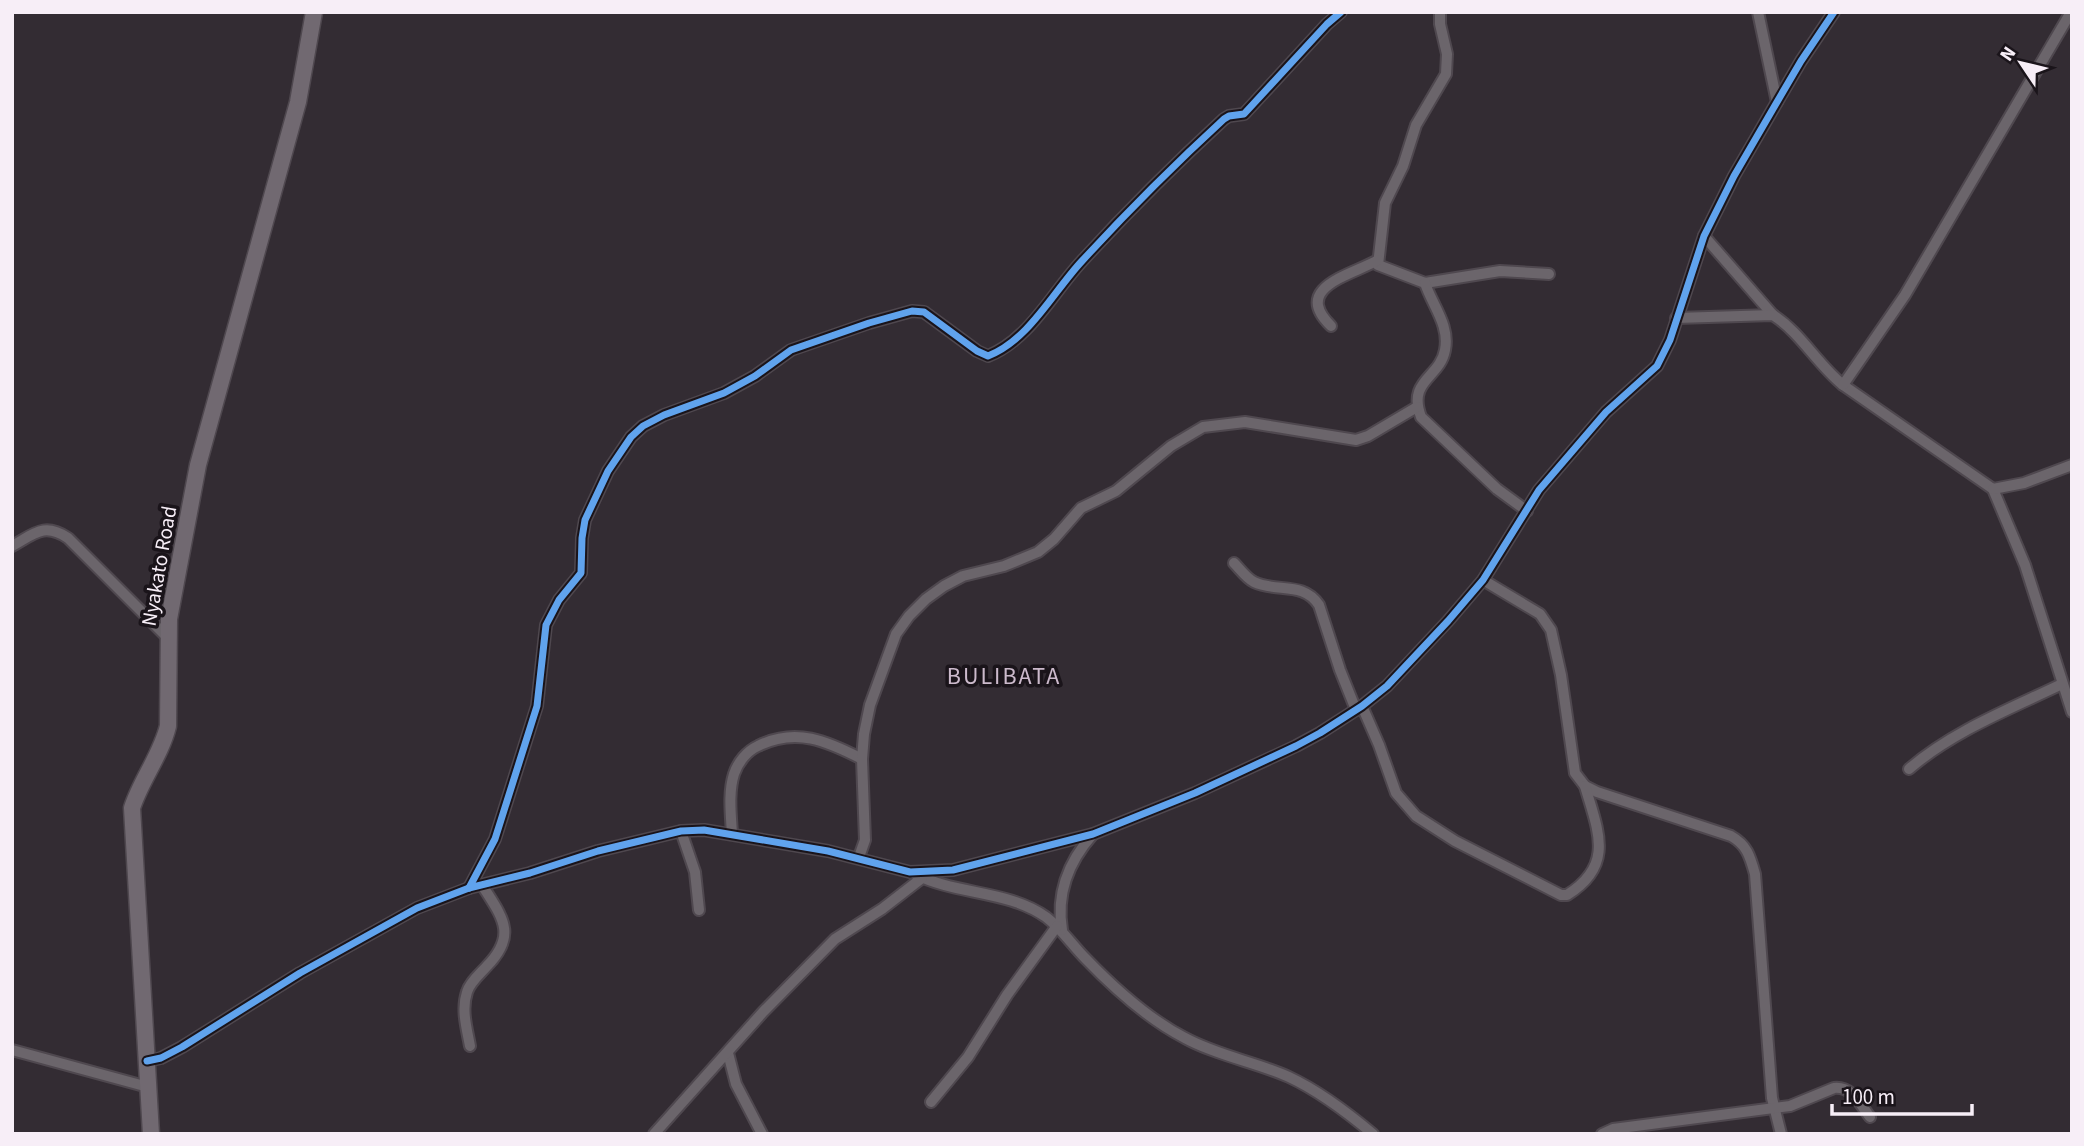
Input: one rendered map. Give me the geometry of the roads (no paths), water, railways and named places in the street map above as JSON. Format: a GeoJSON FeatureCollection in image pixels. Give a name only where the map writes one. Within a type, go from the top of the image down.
{"type":"FeatureCollection","features":[{"type":"Feature","properties":{"kind":"street","name":"Nyakato Road"},"geometry":{"type":"LineString","coordinates":[[151,1134],[137,875],[131,820],[137,794],[165,738],[168,726],[167,638],[198,465],[298,102],[314,12]]}},
{"type":"Feature","properties":{"kind":"street"},"geometry":{"type":"LineString","coordinates":[[469,888],[495,839],[537,706],[546,625],[559,600],[581,573],[585,520],[608,471],[631,437],[643,426],[664,415],[724,393],[755,376],[791,349],[912,311],[924,312],[935,318],[976,351],[988,356],[1004,350],[1023,332],[1079,264],[1145,196],[1224,119],[1244,114],[1341,12]]}},
{"type":"Feature","properties":{"kind":"street"},"geometry":{"type":"LineString","coordinates":[[1440,12],[1442,38],[1447,54],[1446,74],[1416,125],[1403,166],[1385,203],[1378,260],[1381,268],[1424,283],[1500,271],[1549,275]]}},
{"type":"Feature","properties":{"kind":"street"},"geometry":{"type":"LineString","coordinates":[[1758,12],[1777,102]]}},
{"type":"Feature","properties":{"kind":"street"},"geometry":{"type":"LineString","coordinates":[[909,872],[965,868],[1093,834],[1195,793],[1296,746],[1359,708],[1387,686],[1483,580],[1539,490],[1584,436],[1657,366],[1670,340],[1704,236],[1734,176],[1801,61],[1835,12]]}},
{"type":"Feature","properties":{"kind":"street"},"geometry":{"type":"LineString","coordinates":[[1843,385],[1905,295],[2071,12]]}},
{"type":"Feature","properties":{"kind":"street"},"geometry":{"type":"LineString","coordinates":[[1704,236],[1773,315],[1783,322],[1830,374],[1993,489],[2025,565],[2072,712]]}},
{"type":"Feature","properties":{"kind":"street"},"geometry":{"type":"LineString","coordinates":[[1331,326],[1319,310],[1320,293],[1347,273],[1378,260]]}},
{"type":"Feature","properties":{"kind":"street"},"geometry":{"type":"LineString","coordinates":[[1424,283],[1443,322],[1445,352],[1420,385],[1417,407],[1420,417],[1497,489],[1527,511]]}},
{"type":"Feature","properties":{"kind":"street"},"geometry":{"type":"LineString","coordinates":[[1676,318],[1773,315]]}},
{"type":"Feature","properties":{"kind":"street"},"geometry":{"type":"LineString","coordinates":[[859,857],[865,840],[862,759],[870,705],[896,634],[909,616],[944,586],[963,576],[1004,566],[1038,552],[1054,539],[1081,508],[1116,491],[1171,446],[1203,427],[1245,422],[1356,440],[1368,436],[1417,407]]}},
{"type":"Feature","properties":{"kind":"street"},"geometry":{"type":"LineString","coordinates":[[1993,489],[2024,483],[2072,465]]}},
{"type":"Feature","properties":{"kind":"street"},"geometry":{"type":"LineString","coordinates":[[12,546],[42,530],[56,530],[68,538],[167,638]]}},
{"type":"Feature","properties":{"kind":"street"},"geometry":{"type":"LineString","coordinates":[[1234,563],[1253,582],[1299,590],[1314,596],[1340,670],[1379,745],[1396,793],[1416,816],[1455,841],[1561,895],[1567,895],[1586,881],[1599,858],[1600,846],[1584,786]]}},
{"type":"Feature","properties":{"kind":"street"},"geometry":{"type":"LineString","coordinates":[[1483,580],[1540,614],[1551,630],[1561,675],[1572,761],[1578,780],[1584,786],[1655,812],[1731,836],[1747,848],[1755,874],[1774,1108],[1781,1134]]}},
{"type":"Feature","properties":{"kind":"street"},"geometry":{"type":"LineString","coordinates":[[1909,769],[1962,733],[2062,684]]}},
{"type":"Feature","properties":{"kind":"street"},"geometry":{"type":"LineString","coordinates":[[732,834],[731,786],[741,760],[752,748],[791,735],[835,746],[862,759]]}},
{"type":"Feature","properties":{"kind":"street"},"geometry":{"type":"LineString","coordinates":[[147,1061],[161,1058],[182,1047],[300,973],[417,908],[469,888],[598,851],[681,831],[704,830],[859,857],[909,872],[940,885],[1017,903],[1044,916],[1059,928],[1098,972],[1171,1030],[1205,1047],[1289,1077],[1354,1118],[1373,1134]]}},
{"type":"Feature","properties":{"kind":"street"},"geometry":{"type":"LineString","coordinates":[[681,831],[695,872],[699,910]]}},
{"type":"Feature","properties":{"kind":"street"},"geometry":{"type":"LineString","coordinates":[[931,1102],[968,1057],[1014,986],[1059,928],[1060,902],[1068,871],[1093,834]]}},
{"type":"Feature","properties":{"kind":"street"},"geometry":{"type":"LineString","coordinates":[[654,1134],[790,984],[835,939],[882,909],[922,878]]}},
{"type":"Feature","properties":{"kind":"street"},"geometry":{"type":"LineString","coordinates":[[470,1046],[465,1022],[467,992],[501,949],[506,936],[505,925],[482,885]]}},
{"type":"Feature","properties":{"kind":"street"},"geometry":{"type":"LineString","coordinates":[[12,1050],[148,1087]]}},
{"type":"Feature","properties":{"kind":"street"},"geometry":{"type":"LineString","coordinates":[[727,1053],[736,1084],[762,1134]]}},
{"type":"Feature","properties":{"kind":"street"},"geometry":{"type":"LineString","coordinates":[[1602,1134],[1613,1129],[1790,1107],[1842,1087],[1849,1089],[1870,1117]]}},
{"type":"Feature","properties":{"kind":"district","name":"BULIBATA"},"geometry":{"type":"Point","coordinates":[1004,676]}}]}
